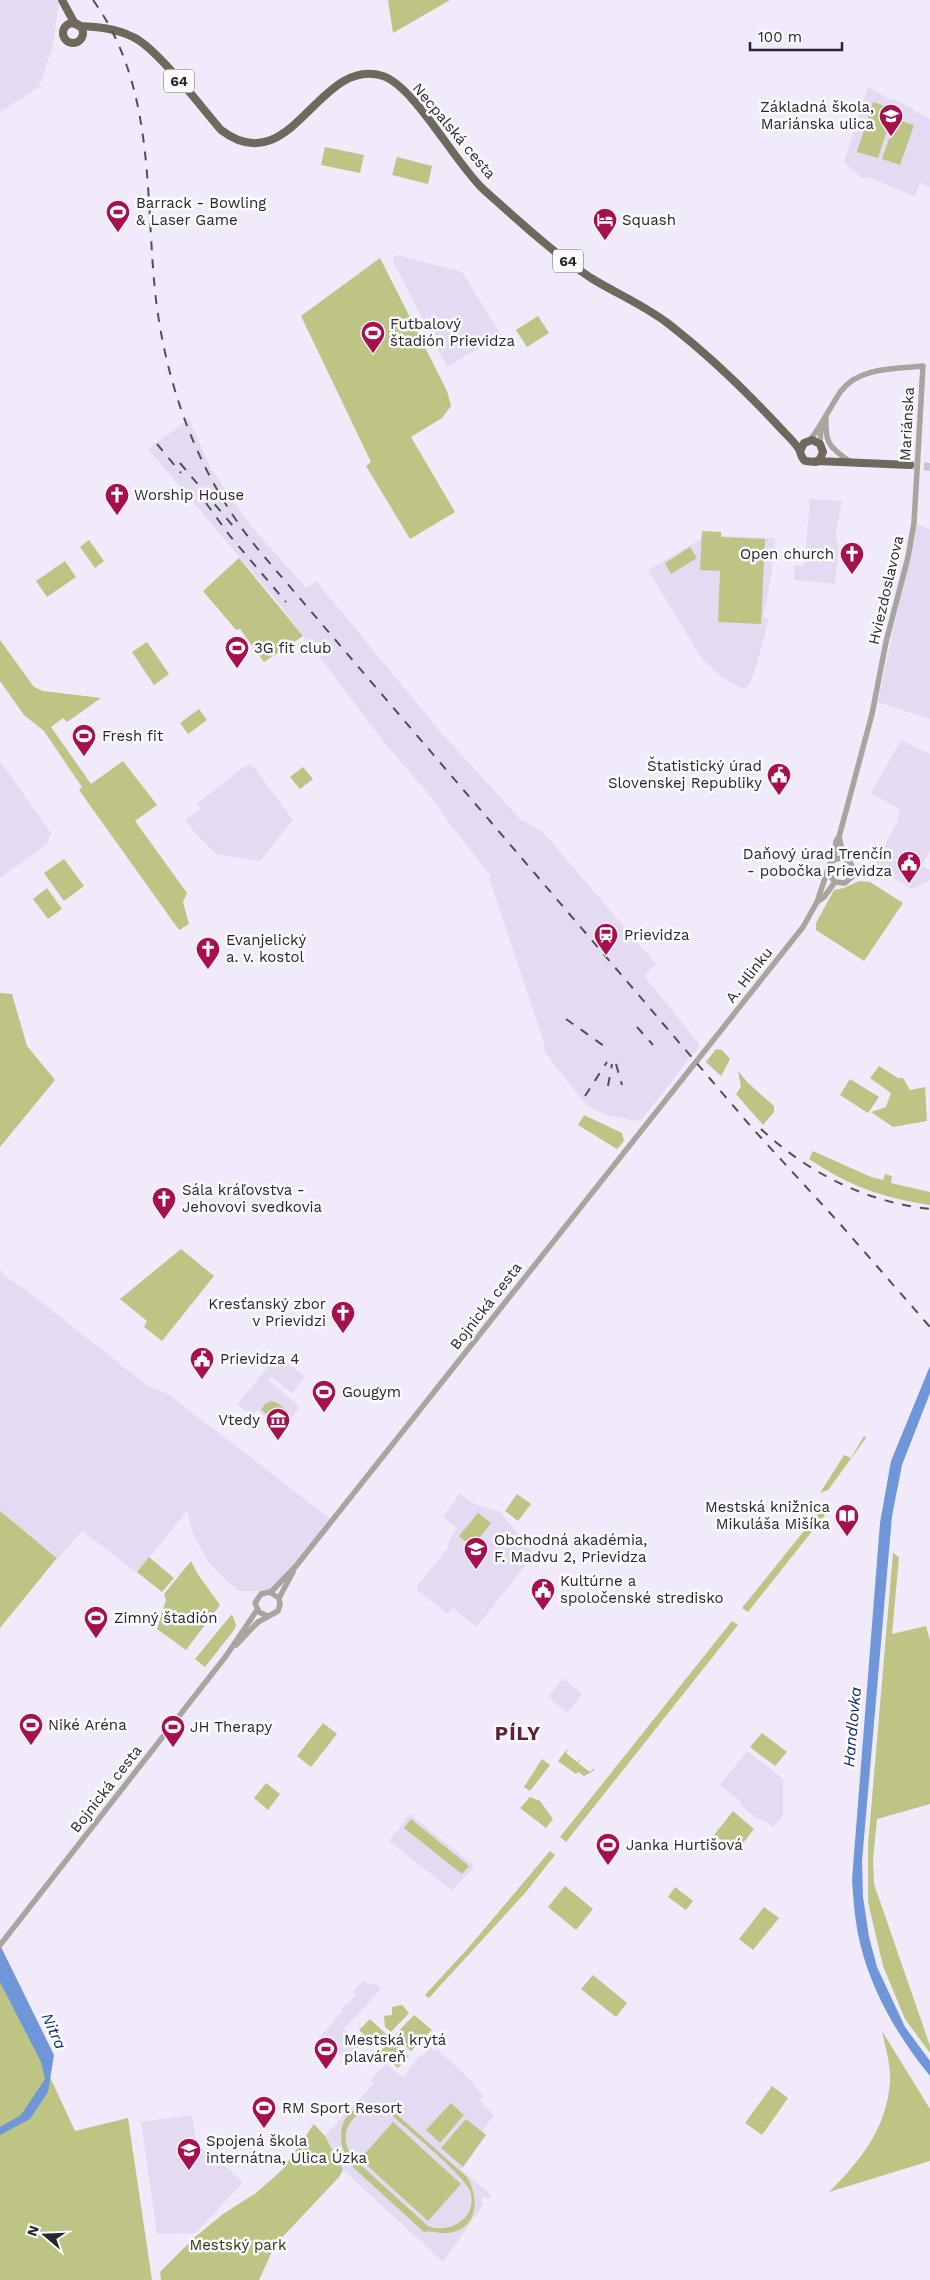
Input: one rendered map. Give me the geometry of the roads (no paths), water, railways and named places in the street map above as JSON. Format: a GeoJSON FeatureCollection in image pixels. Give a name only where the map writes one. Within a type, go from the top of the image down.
{"type":"FeatureCollection","features":[{"type":"Feature","properties":{"kind":"main road"},"geometry":{"type":"LineString","coordinates":[[62,0],[68,14],[79,27]]}},
{"type":"Feature","properties":{"kind":"main road"},"geometry":{"type":"LineString","coordinates":[[66,26],[68,14]]}},
{"type":"Feature","properties":{"kind":"main road","name":"64"},"geometry":{"type":"LineString","coordinates":[[66,26],[79,27],[79,41],[69,42],[63,34],[66,26]]}},
{"type":"Feature","properties":{"kind":"main road","name":"Necpalská cesta"},"geometry":{"type":"LineString","coordinates":[[79,27],[111,29],[140,41],[221,130],[240,141],[260,143],[276,139],[333,89],[350,78],[374,74],[387,78],[398,85],[413,100],[472,177],[485,190],[567,261],[670,325],[724,373],[785,432],[800,451]]}},
{"type":"Feature","properties":{"kind":"main road","name":"Necpalská cesta"},"geometry":{"type":"LineString","coordinates":[[785,432],[808,441]]}},
{"type":"Feature","properties":{"kind":"main road"},"geometry":{"type":"LineString","coordinates":[[800,451],[808,441]]}},
{"type":"Feature","properties":{"kind":"main road","name":"64"},"geometry":{"type":"LineString","coordinates":[[808,441],[820,444]]}},
{"type":"Feature","properties":{"kind":"main road"},"geometry":{"type":"LineString","coordinates":[[820,444],[823,452],[846,461]]}},
{"type":"Feature","properties":{"kind":"main road","name":"64"},"geometry":{"type":"LineString","coordinates":[[800,451],[801,456],[806,462],[817,461]]}},
{"type":"Feature","properties":{"kind":"main road"},"geometry":{"type":"LineString","coordinates":[[817,461],[823,452]]}},
{"type":"Feature","properties":{"kind":"main road"},"geometry":{"type":"LineString","coordinates":[[817,461],[910,465]]}},
{"type":"Feature","properties":{"kind":"street","name":"Mariánska"},"geometry":{"type":"LineString","coordinates":[[826,416],[841,392],[858,377],[877,371],[923,366],[918,433],[917,482]]}},
{"type":"Feature","properties":{"kind":"street"},"geometry":{"type":"LineString","coordinates":[[808,441],[826,416]]}},
{"type":"Feature","properties":{"kind":"street"},"geometry":{"type":"LineString","coordinates":[[826,416],[825,433],[829,443],[846,461]]}},
{"type":"Feature","properties":{"kind":"street"},"geometry":{"type":"LineString","coordinates":[[820,444],[822,424]]}},
{"type":"Feature","properties":{"kind":"street","name":"Hviezdoslavova"},"geometry":{"type":"LineString","coordinates":[[875,704],[886,642],[908,557],[917,482]]}},
{"type":"Feature","properties":{"kind":"street","name":"A. Hlinku"},"geometry":{"type":"LineString","coordinates":[[817,902],[824,898],[835,882],[846,882],[853,874],[852,864],[844,858],[840,837],[875,704]]}},
{"type":"Feature","properties":{"kind":"street","name":"A. Hlinku"},"geometry":{"type":"LineString","coordinates":[[696,1061],[803,927],[817,902],[828,874],[829,866],[834,859],[836,840],[840,837]]}},
{"type":"Feature","properties":{"kind":"street"},"geometry":{"type":"LineString","coordinates":[[834,859],[844,858]]}},
{"type":"Feature","properties":{"kind":"street"},"geometry":{"type":"LineString","coordinates":[[828,874],[835,882]]}},
{"type":"Feature","properties":{"kind":"street","name":"Bojnická cesta"},"geometry":{"type":"LineString","coordinates":[[0,1945],[226,1656],[257,1610],[255,1603],[259,1596],[264,1592],[271,1592],[296,1566],[696,1061]]}},
{"type":"Feature","properties":{"kind":"street","name":"Bojnická cesta"},"geometry":{"type":"LineString","coordinates":[[226,1656],[258,1622],[278,1611],[279,1598],[296,1566]]}},
{"type":"Feature","properties":{"kind":"street"},"geometry":{"type":"LineString","coordinates":[[271,1592],[279,1598]]}},
{"type":"Feature","properties":{"kind":"street"},"geometry":{"type":"LineString","coordinates":[[257,1610],[267,1616]]}},
{"type":"Feature","properties":{"kind":"water"},"geometry":{"type":"Polygon","coordinates":[[[930,1366],[930,1393],[902,1465],[892,1516],[862,1861],[863,1897],[869,1937],[877,1967],[905,2027],[930,2061],[930,2076],[904,2041],[873,1984],[860,1943],[855,1917],[852,1880],[880,1523],[891,1461],[930,1366]]]}},
{"type":"Feature","properties":{"kind":"water"},"geometry":{"type":"Polygon","coordinates":[[[0,1945],[54,2055],[48,2092],[30,2119],[0,2135],[0,2127],[21,2115],[45,2079],[41,2062],[0,1982],[0,1945]]]}},
{"type":"Feature","properties":{"kind":"tunnel"},"geometry":{"type":"LineString","coordinates":[[912,465],[930,467]]}},
{"type":"Feature","properties":{"kind":"railway"},"geometry":{"type":"LineString","coordinates":[[93,0],[113,33],[127,68],[137,104],[144,140],[155,291],[167,362],[189,431],[204,464],[240,526],[753,1129],[841,1225],[930,1327]]}},
{"type":"Feature","properties":{"kind":"railway"},"geometry":{"type":"LineString","coordinates":[[157,444],[181,473]]}},
{"type":"Feature","properties":{"kind":"railway"},"geometry":{"type":"LineString","coordinates":[[180,463],[233,526]]}},
{"type":"Feature","properties":{"kind":"railway"},"geometry":{"type":"LineString","coordinates":[[206,503],[230,536],[286,602]]}},
{"type":"Feature","properties":{"kind":"railway"},"geometry":{"type":"LineString","coordinates":[[566,1019],[604,1046]]}},
{"type":"Feature","properties":{"kind":"railway"},"geometry":{"type":"LineString","coordinates":[[637,1027],[653,1045]]}},
{"type":"Feature","properties":{"kind":"railway"},"geometry":{"type":"LineString","coordinates":[[585,1096],[607,1062]]}},
{"type":"Feature","properties":{"kind":"railway"},"geometry":{"type":"LineString","coordinates":[[608,1086],[612,1064]]}},
{"type":"Feature","properties":{"kind":"railway"},"geometry":{"type":"LineString","coordinates":[[616,1064],[622,1085]]}},
{"type":"Feature","properties":{"kind":"railway"},"geometry":{"type":"LineString","coordinates":[[761,1129],[798,1159],[839,1183],[883,1200],[930,1209]]}},
{"type":"Feature","properties":{"kind":"place","name":"Základná škola, Mariánska ulica"},"geometry":{"type":"Point","coordinates":[891,137]}},
{"type":"Feature","properties":{"kind":"place","name":"Barrack - Bowling & Laser Game"},"geometry":{"type":"Point","coordinates":[118,233]}},
{"type":"Feature","properties":{"kind":"place","name":"Squash"},"geometry":{"type":"Point","coordinates":[605,241]}},
{"type":"Feature","properties":{"kind":"place","name":"Futbalový štadión Prievidza"},"geometry":{"type":"Point","coordinates":[373,354]}},
{"type":"Feature","properties":{"kind":"place","name":"Worship House"},"geometry":{"type":"Point","coordinates":[117,516]}},
{"type":"Feature","properties":{"kind":"place","name":"Open church"},"geometry":{"type":"Point","coordinates":[852,575]}},
{"type":"Feature","properties":{"kind":"place","name":"3G fit club"},"geometry":{"type":"Point","coordinates":[237,669]}},
{"type":"Feature","properties":{"kind":"place","name":"Fresh fit"},"geometry":{"type":"Point","coordinates":[84,757]}},
{"type":"Feature","properties":{"kind":"place","name":"Štatistický úrad Slovenskej Republiky"},"geometry":{"type":"Point","coordinates":[779,796]}},
{"type":"Feature","properties":{"kind":"place","name":"Daňový úrad Trenčín - pobočka Prievidza"},"geometry":{"type":"Point","coordinates":[909,884]}},
{"type":"Feature","properties":{"kind":"place","name":"Prievidza"},"geometry":{"type":"Point","coordinates":[606,956]}},
{"type":"Feature","properties":{"kind":"place","name":"Evanjelický a. v. kostol"},"geometry":{"type":"Point","coordinates":[208,970]}},
{"type":"Feature","properties":{"kind":"place","name":"Sála kráľovstva - Jehovovi svedkovia"},"geometry":{"type":"Point","coordinates":[164,1220]}},
{"type":"Feature","properties":{"kind":"place","name":"Kresťanský zbor v Prievidzi"},"geometry":{"type":"Point","coordinates":[343,1334]}},
{"type":"Feature","properties":{"kind":"place","name":"Prievidza 4"},"geometry":{"type":"Point","coordinates":[202,1380]}},
{"type":"Feature","properties":{"kind":"place","name":"Gougym"},"geometry":{"type":"Point","coordinates":[324,1413]}},
{"type":"Feature","properties":{"kind":"place","name":"Vtedy"},"geometry":{"type":"Point","coordinates":[278,1441]}},
{"type":"Feature","properties":{"kind":"place","name":"Mestská knižnica Mikuláša Mišíka"},"geometry":{"type":"Point","coordinates":[847,1537]}},
{"type":"Feature","properties":{"kind":"place","name":"Obchodná akadémia, F. Madvu 2, Prievidza"},"geometry":{"type":"Point","coordinates":[476,1570]}},
{"type":"Feature","properties":{"kind":"place","name":"Kultúrne a spoločenské stredisko"},"geometry":{"type":"Point","coordinates":[543,1611]}},
{"type":"Feature","properties":{"kind":"place","name":"Zimný štadión"},"geometry":{"type":"Point","coordinates":[96,1639]}},
{"type":"Feature","properties":{"kind":"place","name":"Niké Aréna"},"geometry":{"type":"Point","coordinates":[31,1746]}},
{"type":"Feature","properties":{"kind":"place","name":"JH Therapy"},"geometry":{"type":"Point","coordinates":[173,1748]}},
{"type":"Feature","properties":{"kind":"place","name":"Janka Hurtišová"},"geometry":{"type":"Point","coordinates":[608,1866]}},
{"type":"Feature","properties":{"kind":"place","name":"Mestská krytá plaváreň"},"geometry":{"type":"Point","coordinates":[326,2070]}},
{"type":"Feature","properties":{"kind":"place","name":"RM Sport Resort"},"geometry":{"type":"Point","coordinates":[264,2129]}},
{"type":"Feature","properties":{"kind":"place","name":"Spojená škola internátna, Ulica Úzka"},"geometry":{"type":"Point","coordinates":[189,2171]}},
{"type":"Feature","properties":{"kind":"district","name":"PÍLY"},"geometry":{"type":"Point","coordinates":[518,1733]}},
{"type":"Feature","properties":{"kind":"water label","name":"Handlovka"},"geometry":{"type":"Point","coordinates":[852,1727]}},
{"type":"Feature","properties":{"kind":"water label","name":"Nitra"},"geometry":{"type":"Point","coordinates":[54,2031]}},
{"type":"Feature","properties":{"kind":"park label","name":"Mestský park"},"geometry":{"type":"Point","coordinates":[238,2245]}}]}
